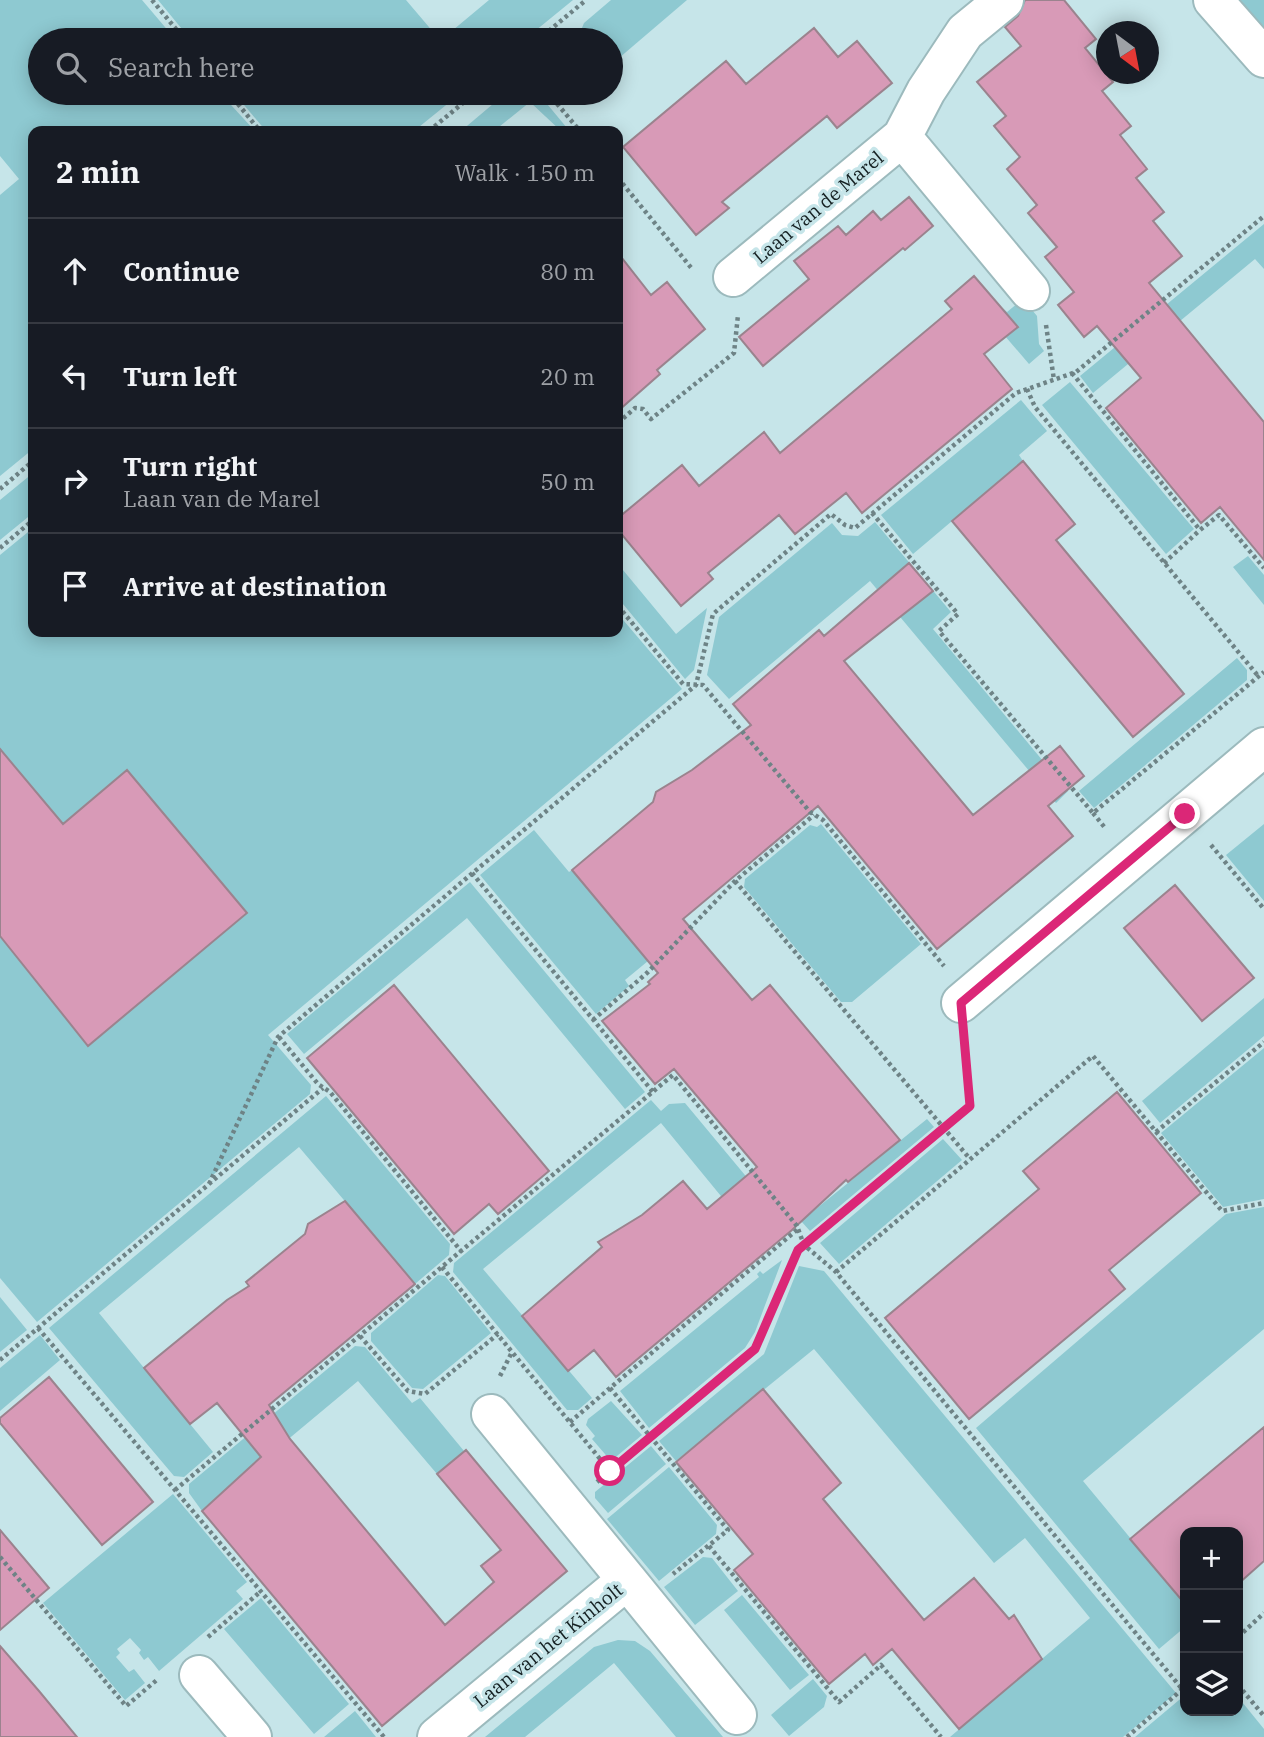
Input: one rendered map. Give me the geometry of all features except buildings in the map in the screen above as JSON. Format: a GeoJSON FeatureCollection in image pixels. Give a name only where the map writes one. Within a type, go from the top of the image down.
{"type":"FeatureCollection","features":[{"type":"Feature","properties":{"kind":"street","name":"Laan van de Marel"},"geometry":{"type":"LineString","coordinates":[[733,277],[902,137],[926,91],[965,33],[1004,0]]}},
{"type":"Feature","properties":{"kind":"street"},"geometry":{"type":"LineString","coordinates":[[1213,0],[1264,58]]}},
{"type":"Feature","properties":{"kind":"street","name":"Laan van de Marel"},"geometry":{"type":"LineString","coordinates":[[902,137],[1030,291]]}},
{"type":"Feature","properties":{"kind":"street"},"geometry":{"type":"LineString","coordinates":[[965,1000],[1264,747]]}},
{"type":"Feature","properties":{"kind":"street","name":"Laan van het Kinholt"},"geometry":{"type":"LineString","coordinates":[[491,1414],[737,1715]]}},
{"type":"Feature","properties":{"kind":"street","name":"Laan van het Kinholt"},"geometry":{"type":"LineString","coordinates":[[437,1737],[635,1590]]}},
{"type":"Feature","properties":{"kind":"street"},"geometry":{"type":"LineString","coordinates":[[192,1666],[252,1737]]}},
{"type":"Feature","properties":{"kind":"path"},"geometry":{"type":"LineString","coordinates":[[152,0],[175,28]]}},
{"type":"Feature","properties":{"kind":"path"},"geometry":{"type":"LineString","coordinates":[[552,28],[586,0]]}},
{"type":"Feature","properties":{"kind":"path"},"geometry":{"type":"LineString","coordinates":[[239,105],[256,126]]}},
{"type":"Feature","properties":{"kind":"path"},"geometry":{"type":"LineString","coordinates":[[435,126],[460,105]]}},
{"type":"Feature","properties":{"kind":"path"},"geometry":{"type":"LineString","coordinates":[[558,105],[576,126]]}},
{"type":"Feature","properties":{"kind":"path"},"geometry":{"type":"LineString","coordinates":[[623,184],[694,271],[733,277],[740,324],[734,353],[651,419],[643,409],[635,408],[623,419]]}},
{"type":"Feature","properties":{"kind":"path"},"geometry":{"type":"LineString","coordinates":[[209,1184],[278,1037],[695,685],[713,614],[831,514],[845,525],[855,528],[1016,393],[1072,373],[1264,216]]}},
{"type":"Feature","properties":{"kind":"path"},"geometry":{"type":"LineString","coordinates":[[1030,291],[1044,308],[1054,380]]}},
{"type":"Feature","properties":{"kind":"path"},"geometry":{"type":"LineString","coordinates":[[1072,373],[1200,530]]}},
{"type":"Feature","properties":{"kind":"path"},"geometry":{"type":"LineString","coordinates":[[1027,389],[1035,407],[1259,677]]}},
{"type":"Feature","properties":{"kind":"path"},"geometry":{"type":"LineString","coordinates":[[0,489],[28,465]]}},
{"type":"Feature","properties":{"kind":"path"},"geometry":{"type":"LineString","coordinates":[[872,513],[958,614],[940,631],[1093,813],[1264,672]]}},
{"type":"Feature","properties":{"kind":"path"},"geometry":{"type":"LineString","coordinates":[[1164,563],[1219,515],[1264,568]]}},
{"type":"Feature","properties":{"kind":"path"},"geometry":{"type":"LineString","coordinates":[[0,548],[28,524]]}},
{"type":"Feature","properties":{"kind":"path"},"geometry":{"type":"LineString","coordinates":[[567,1507],[755,1349],[798,1250],[970,1106],[965,1000],[823,820],[814,815],[703,685],[683,684],[623,612]]}},
{"type":"Feature","properties":{"kind":"path"},"geometry":{"type":"LineString","coordinates":[[1185,814],[1264,909]]}},
{"type":"Feature","properties":{"kind":"path"},"geometry":{"type":"LineString","coordinates":[[593,1020],[648,972],[735,881],[814,815]]}},
{"type":"Feature","properties":{"kind":"path"},"geometry":{"type":"LineString","coordinates":[[472,873],[653,1092]]}},
{"type":"Feature","properties":{"kind":"path"},"geometry":{"type":"LineString","coordinates":[[735,881],[970,1159]]}},
{"type":"Feature","properties":{"kind":"path"},"geometry":{"type":"LineString","coordinates":[[278,1037],[461,1251]]}},
{"type":"Feature","properties":{"kind":"path"},"geometry":{"type":"LineString","coordinates":[[1156,1132],[1264,1042]]}},
{"type":"Feature","properties":{"kind":"path"},"geometry":{"type":"LineString","coordinates":[[836,1272],[1093,1056],[1222,1211],[1264,1203]]}},
{"type":"Feature","properties":{"kind":"path"},"geometry":{"type":"LineString","coordinates":[[174,1490],[673,1075],[798,1229],[804,1245],[836,1272],[1180,1684]]}},
{"type":"Feature","properties":{"kind":"path"},"geometry":{"type":"LineString","coordinates":[[0,1360],[323,1088]]}},
{"type":"Feature","properties":{"kind":"path"},"geometry":{"type":"LineString","coordinates":[[570,1422],[798,1229]]}},
{"type":"Feature","properties":{"kind":"path"},"geometry":{"type":"LineString","coordinates":[[442,1266],[610,1471]]}},
{"type":"Feature","properties":{"kind":"path"},"geometry":{"type":"LineString","coordinates":[[38,1328],[384,1737]]}},
{"type":"Feature","properties":{"kind":"path"},"geometry":{"type":"LineString","coordinates":[[360,1336],[408,1391],[425,1394],[498,1334]]}},
{"type":"Feature","properties":{"kind":"path"},"geometry":{"type":"LineString","coordinates":[[610,1388],[728,1531],[709,1546],[635,1590]]}},
{"type":"Feature","properties":{"kind":"path"},"geometry":{"type":"LineString","coordinates":[[709,1546],[839,1702],[881,1665],[941,1737]]}},
{"type":"Feature","properties":{"kind":"path"},"geometry":{"type":"LineString","coordinates":[[0,1558],[126,1706],[192,1666],[260,1592]]}},
{"type":"Feature","properties":{"kind":"path"},"geometry":{"type":"LineString","coordinates":[[1243,1632],[1264,1613]]}},
{"type":"Feature","properties":{"kind":"path"},"geometry":{"type":"LineString","coordinates":[[1243,1691],[1264,1716]]}},
{"type":"Feature","properties":{"kind":"path"},"geometry":{"type":"LineString","coordinates":[[1127,1737],[1180,1692]]}},
{"type":"Feature","properties":{"kind":"shaded area"},"geometry":{"type":"Polygon","coordinates":[[[0,0],[142,0],[166,28],[28,28],[28,105],[231,105],[250,126],[28,126],[28,453],[0,476],[0,195],[19,179],[0,156],[0,0]]]}},
{"type":"Feature","properties":{"kind":"shaded area"},"geometry":{"type":"Polygon","coordinates":[[[158,0],[406,0],[430,28],[181,28],[158,0]]]}},
{"type":"Feature","properties":{"kind":"shaded area"},"geometry":{"type":"Polygon","coordinates":[[[489,0],[573,0],[539,28],[455,28],[489,0]]]}},
{"type":"Feature","properties":{"kind":"shaded area"},"geometry":{"type":"Polygon","coordinates":[[[611,0],[687,0],[623,55],[623,28],[582,28],[584,23],[611,0]]]}},
{"type":"Feature","properties":{"kind":"shaded area"},"geometry":{"type":"Polygon","coordinates":[[[1233,0],[1264,0],[1264,36],[1233,0]]]}},
{"type":"Feature","properties":{"kind":"shaded area"},"geometry":{"type":"Polygon","coordinates":[[[244,105],[446,105],[420,126],[262,126],[244,105]]]}},
{"type":"Feature","properties":{"kind":"shaded area"},"geometry":{"type":"Polygon","coordinates":[[[492,105],[526,105],[500,126],[467,126],[492,105]]]}},
{"type":"Feature","properties":{"kind":"shaded area"},"geometry":{"type":"Polygon","coordinates":[[[533,105],[548,105],[565,126],[556,126],[533,105]]]}},
{"type":"Feature","properties":{"kind":"shaded area"},"geometry":{"type":"Polygon","coordinates":[[[1264,224],[1264,269],[1255,259],[1093,393],[1080,376],[1264,224]]]}},
{"type":"Feature","properties":{"kind":"shaded area"},"geometry":{"type":"Polygon","coordinates":[[[1023,299],[1037,316],[1039,344],[1044,351],[1029,364],[987,315],[999,305],[1007,312],[1023,299]]]}},
{"type":"Feature","properties":{"kind":"shaded area"},"geometry":{"type":"Polygon","coordinates":[[[1070,382],[1194,529],[1166,554],[1042,405],[1070,382]]]}},
{"type":"Feature","properties":{"kind":"shaded area"},"geometry":{"type":"Polygon","coordinates":[[[1021,400],[1047,431],[1019,455],[1023,461],[913,554],[881,515],[1021,400]]]}},
{"type":"Feature","properties":{"kind":"shaded area"},"geometry":{"type":"Polygon","coordinates":[[[28,477],[28,517],[0,540],[0,500],[28,477]]]}},
{"type":"Feature","properties":{"kind":"shaded area"},"geometry":{"type":"Polygon","coordinates":[[[875,522],[951,612],[933,629],[1068,791],[1056,803],[870,581],[729,699],[707,675],[719,617],[832,523],[842,535],[858,536],[875,522]]]}},
{"type":"Feature","properties":{"kind":"shaded area"},"geometry":{"type":"Polygon","coordinates":[[[28,532],[28,637],[623,637],[623,620],[682,689],[268,1035],[311,1085],[310,1094],[37,1322],[0,1278],[0,555],[28,532]]]}},
{"type":"Feature","properties":{"kind":"shaded area"},"geometry":{"type":"Polygon","coordinates":[[[1248,556],[1264,575],[1264,605],[1233,567],[1248,556]]]}},
{"type":"Feature","properties":{"kind":"shaded area"},"geometry":{"type":"Polygon","coordinates":[[[623,570],[676,634],[707,608],[694,670],[685,679],[623,604],[623,570]]]}},
{"type":"Feature","properties":{"kind":"shaded area"},"geometry":{"type":"Polygon","coordinates":[[[1237,658],[1247,670],[1247,680],[1094,808],[1079,791],[1237,658]]]}},
{"type":"Feature","properties":{"kind":"shaded area"},"geometry":{"type":"Polygon","coordinates":[[[821,824],[921,944],[852,1002],[841,1002],[744,887],[745,879],[810,825],[817,827],[821,824]]]}},
{"type":"Feature","properties":{"kind":"shaded area"},"geometry":{"type":"Polygon","coordinates":[[[1264,824],[1264,901],[1226,855],[1264,824]]]}},
{"type":"Feature","properties":{"kind":"shaded area"},"geometry":{"type":"Polygon","coordinates":[[[534,830],[569,872],[572,870],[648,961],[625,980],[629,986],[596,1014],[480,875],[534,830]]]}},
{"type":"Feature","properties":{"kind":"shaded area"},"geometry":{"type":"Polygon","coordinates":[[[470,882],[645,1092],[625,1109],[467,918],[304,1054],[287,1034],[470,882]]]}},
{"type":"Feature","properties":{"kind":"shaded area"},"geometry":{"type":"Polygon","coordinates":[[[1264,998],[1264,1036],[1160,1123],[1142,1101],[1264,998]]]}},
{"type":"Feature","properties":{"kind":"shaded area"},"geometry":{"type":"Polygon","coordinates":[[[1264,1048],[1264,1199],[1223,1207],[1161,1133],[1264,1048]]]}},
{"type":"Feature","properties":{"kind":"shaded area"},"geometry":{"type":"Polygon","coordinates":[[[326,1096],[450,1244],[449,1255],[415,1284],[299,1147],[99,1313],[213,1452],[184,1477],[174,1476],[49,1328],[326,1096]]]}},
{"type":"Feature","properties":{"kind":"shaded area"},"geometry":{"type":"Polygon","coordinates":[[[651,1100],[661,1111],[669,1104],[685,1103],[783,1221],[784,1237],[766,1251],[661,1123],[483,1269],[592,1398],[578,1410],[567,1410],[453,1272],[454,1263],[651,1100]]]}},
{"type":"Feature","properties":{"kind":"shaded area"},"geometry":{"type":"Polygon","coordinates":[[[927,1119],[934,1127],[810,1231],[801,1221],[927,1119]]]}},
{"type":"Feature","properties":{"kind":"shaded area"},"geometry":{"type":"Polygon","coordinates":[[[943,1139],[962,1160],[839,1264],[820,1243],[943,1139]]]}},
{"type":"Feature","properties":{"kind":"shaded area"},"geometry":{"type":"Polygon","coordinates":[[[1264,1207],[1264,1329],[1083,1481],[1180,1598],[1180,1631],[1159,1649],[976,1428],[1226,1214],[1264,1207]]]}},
{"type":"Feature","properties":{"kind":"shaded area"},"geometry":{"type":"Polygon","coordinates":[[[782,1260],[755,1332],[745,1348],[649,1428],[620,1391],[759,1277],[757,1274],[760,1271],[763,1274],[782,1260]]]}},
{"type":"Feature","properties":{"kind":"shaded area"},"geometry":{"type":"Polygon","coordinates":[[[799,1266],[824,1271],[1176,1693],[1123,1737],[950,1737],[1090,1618],[1025,1538],[994,1563],[814,1349],[676,1461],[659,1441],[764,1354],[799,1266]]]}},
{"type":"Feature","properties":{"kind":"shaded area"},"geometry":{"type":"Polygon","coordinates":[[[438,1275],[445,1276],[491,1333],[423,1389],[412,1388],[371,1341],[371,1333],[438,1275]]]}},
{"type":"Feature","properties":{"kind":"shaded area"},"geometry":{"type":"Polygon","coordinates":[[[0,1297],[27,1330],[0,1352],[0,1297]]]}},
{"type":"Feature","properties":{"kind":"shaded area"},"geometry":{"type":"Polygon","coordinates":[[[40,1335],[60,1360],[0,1411],[0,1368],[40,1335]]]}},
{"type":"Feature","properties":{"kind":"shaded area"},"geometry":{"type":"Polygon","coordinates":[[[355,1346],[365,1347],[412,1403],[420,1398],[464,1451],[437,1474],[358,1381],[202,1511],[189,1493],[189,1484],[355,1346]]]}},
{"type":"Feature","properties":{"kind":"shaded area"},"geometry":{"type":"Polygon","coordinates":[[[611,1401],[642,1435],[611,1461],[592,1439],[595,1436],[586,1425],[588,1419],[611,1401]]]}},
{"type":"Feature","properties":{"kind":"shaded area"},"geometry":{"type":"Polygon","coordinates":[[[651,1446],[666,1464],[608,1513],[595,1498],[595,1492],[651,1446]]]}},
{"type":"Feature","properties":{"kind":"shaded area"},"geometry":{"type":"Polygon","coordinates":[[[669,1467],[717,1525],[716,1534],[659,1581],[607,1519],[669,1467]]]}},
{"type":"Feature","properties":{"kind":"shaded area"},"geometry":{"type":"Polygon","coordinates":[[[173,1494],[247,1582],[236,1591],[243,1599],[159,1671],[148,1657],[144,1660],[139,1653],[141,1650],[130,1638],[117,1649],[120,1653],[116,1657],[129,1672],[134,1669],[145,1683],[125,1700],[43,1603],[173,1494]]]}},
{"type":"Feature","properties":{"kind":"shaded area"},"geometry":{"type":"Polygon","coordinates":[[[703,1557],[712,1558],[738,1591],[695,1625],[664,1587],[703,1557]]]}},
{"type":"Feature","properties":{"kind":"shaded area"},"geometry":{"type":"Polygon","coordinates":[[[742,1595],[809,1675],[790,1690],[724,1610],[742,1595]]]}},
{"type":"Feature","properties":{"kind":"shaded area"},"geometry":{"type":"Polygon","coordinates":[[[261,1598],[349,1704],[314,1734],[224,1629],[261,1598]]]}},
{"type":"Feature","properties":{"kind":"shaded area"},"geometry":{"type":"Polygon","coordinates":[[[618,1640],[635,1641],[650,1651],[723,1737],[676,1737],[614,1663],[525,1737],[485,1737],[594,1647],[618,1640]]]}},
{"type":"Feature","properties":{"kind":"shaded area"},"geometry":{"type":"Polygon","coordinates":[[[813,1679],[827,1696],[824,1707],[789,1736],[771,1715],[813,1679]]]}},
{"type":"Feature","properties":{"kind":"shaded area"},"geometry":{"type":"Polygon","coordinates":[[[1180,1699],[1180,1716],[1243,1716],[1243,1703],[1264,1729],[1264,1737],[1135,1737],[1180,1699]]]}},
{"type":"Feature","properties":{"kind":"shaded area"},"geometry":{"type":"Polygon","coordinates":[[[355,1711],[376,1737],[324,1737],[355,1711]]]}},
{"type":"Feature","properties":{"kind":"route"},"geometry":{"type":"LineString","coordinates":[[610,1471],[755,1349],[798,1250],[970,1106],[961,1003],[1185,814]]}}]}
